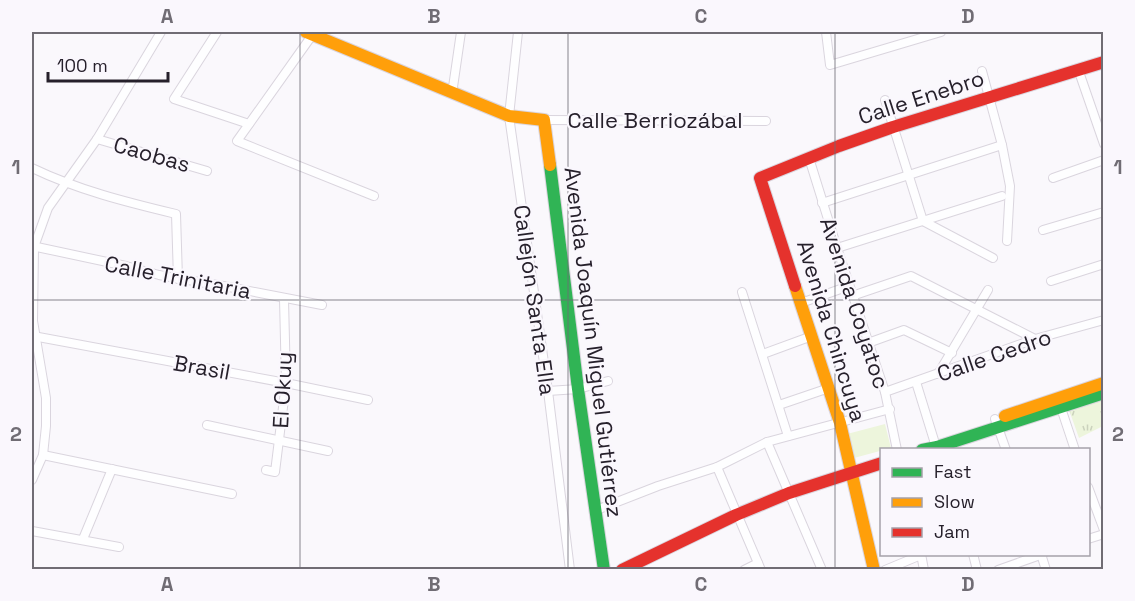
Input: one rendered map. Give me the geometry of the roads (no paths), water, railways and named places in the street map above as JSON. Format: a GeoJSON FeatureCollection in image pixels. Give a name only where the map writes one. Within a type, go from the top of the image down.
{"type":"FeatureCollection","features":[{"type":"Feature","properties":{"kind":"street"},"geometry":{"type":"LineString","coordinates":[[32,480],[43,455],[46,426],[46,398],[33,336],[33,247],[48,208],[97,139],[161,32]]}},
{"type":"Feature","properties":{"kind":"street"},"geometry":{"type":"LineString","coordinates":[[217,32],[174,99],[249,124]]}},
{"type":"Feature","properties":{"kind":"street"},"geometry":{"type":"LineString","coordinates":[[452,94],[461,32]]}},
{"type":"Feature","properties":{"kind":"street","name":"Callejón Santa Ella"},"geometry":{"type":"LineString","coordinates":[[518,32],[509,116],[548,391],[570,570]]}},
{"type":"Feature","properties":{"kind":"street"},"geometry":{"type":"LineString","coordinates":[[826,32],[830,65],[940,32]]}},
{"type":"Feature","properties":{"kind":"street"},"geometry":{"type":"LineString","coordinates":[[374,195],[237,141],[310,33],[509,116],[544,120]]}},
{"type":"Feature","properties":{"kind":"street","name":"Calle Enebro"},"geometry":{"type":"LineString","coordinates":[[760,178],[893,127],[1100,63]]}},
{"type":"Feature","properties":{"kind":"street"},"geometry":{"type":"LineString","coordinates":[[1078,69],[1104,144]]}},
{"type":"Feature","properties":{"kind":"street"},"geometry":{"type":"LineString","coordinates":[[982,71],[1002,145],[1010,186],[1007,241]]}},
{"type":"Feature","properties":{"kind":"street"},"geometry":{"type":"LineString","coordinates":[[885,100],[923,221],[993,258]]}},
{"type":"Feature","properties":{"kind":"street","name":"Calle Berriozábal"},"geometry":{"type":"LineString","coordinates":[[544,120],[766,121]]}},
{"type":"Feature","properties":{"kind":"street","name":"Avenida Joaquín Miguel Gutiérrez"},"geometry":{"type":"LineString","coordinates":[[544,120],[594,511],[604,570]]}},
{"type":"Feature","properties":{"kind":"street","name":"Caobas"},"geometry":{"type":"LineString","coordinates":[[97,139],[207,171]]}},
{"type":"Feature","properties":{"kind":"street"},"geometry":{"type":"LineString","coordinates":[[822,203],[1002,145]]}},
{"type":"Feature","properties":{"kind":"street","name":"Avenida Coyatoc"},"geometry":{"type":"LineString","coordinates":[[809,158],[885,392],[897,448]]}},
{"type":"Feature","properties":{"kind":"street"},"geometry":{"type":"LineString","coordinates":[[1053,178],[1104,160]]}},
{"type":"Feature","properties":{"kind":"street"},"geometry":{"type":"LineString","coordinates":[[32,168],[64,183],[176,214],[178,279]]}},
{"type":"Feature","properties":{"kind":"street","name":"Avenida Chincuya"},"geometry":{"type":"LineString","coordinates":[[760,178],[840,423],[874,570]]}},
{"type":"Feature","properties":{"kind":"street"},"geometry":{"type":"LineString","coordinates":[[837,248],[1002,196]]}},
{"type":"Feature","properties":{"kind":"street"},"geometry":{"type":"LineString","coordinates":[[1043,230],[1104,212]]}},
{"type":"Feature","properties":{"kind":"street","name":"Calle Trinitaria"},"geometry":{"type":"LineString","coordinates":[[33,247],[178,279],[322,305]]}},
{"type":"Feature","properties":{"kind":"street"},"geometry":{"type":"LineString","coordinates":[[1051,280],[1104,264]]}},
{"type":"Feature","properties":{"kind":"street"},"geometry":{"type":"LineString","coordinates":[[852,296],[911,276],[1035,339]]}},
{"type":"Feature","properties":{"kind":"street"},"geometry":{"type":"LineString","coordinates":[[801,303],[849,286]]}},
{"type":"Feature","properties":{"kind":"street"},"geometry":{"type":"LineString","coordinates":[[938,375],[988,290]]}},
{"type":"Feature","properties":{"kind":"street"},"geometry":{"type":"LineString","coordinates":[[742,292],[788,436]]}},
{"type":"Feature","properties":{"kind":"street","name":"El Okuy"},"geometry":{"type":"LineString","coordinates":[[266,470],[276,471],[286,383],[284,299]]}},
{"type":"Feature","properties":{"kind":"street","name":"Calle Cedro"},"geometry":{"type":"LineString","coordinates":[[885,392],[1035,339],[1104,320]]}},
{"type":"Feature","properties":{"kind":"street"},"geometry":{"type":"LineString","coordinates":[[868,343],[904,330],[952,353]]}},
{"type":"Feature","properties":{"kind":"street","name":"Brasil"},"geometry":{"type":"LineString","coordinates":[[33,336],[368,400]]}},
{"type":"Feature","properties":{"kind":"street"},"geometry":{"type":"LineString","coordinates":[[763,354],[812,336]]}},
{"type":"Feature","properties":{"kind":"street"},"geometry":{"type":"LineString","coordinates":[[548,391],[578,388],[608,381]]}},
{"type":"Feature","properties":{"kind":"street"},"geometry":{"type":"LineString","coordinates":[[916,382],[932,447],[1059,403],[1104,393]]}},
{"type":"Feature","properties":{"kind":"street"},"geometry":{"type":"LineString","coordinates":[[1059,403],[1104,383]]}},
{"type":"Feature","properties":{"kind":"street"},"geometry":{"type":"LineString","coordinates":[[779,405],[829,388]]}},
{"type":"Feature","properties":{"kind":"street"},"geometry":{"type":"LineString","coordinates":[[1059,403],[1075,448]]}},
{"type":"Feature","properties":{"kind":"street"},"geometry":{"type":"LineString","coordinates":[[594,511],[658,486],[717,467],[767,442],[890,409]]}},
{"type":"Feature","properties":{"kind":"street"},"geometry":{"type":"LineString","coordinates":[[997,423],[1005,448]]}},
{"type":"Feature","properties":{"kind":"street"},"geometry":{"type":"LineString","coordinates":[[207,425],[328,451]]}},
{"type":"Feature","properties":{"kind":"street"},"geometry":{"type":"LineString","coordinates":[[767,442],[822,570]]}},
{"type":"Feature","properties":{"kind":"street"},"geometry":{"type":"LineString","coordinates":[[43,455],[232,494]]}},
{"type":"Feature","properties":{"kind":"street"},"geometry":{"type":"LineString","coordinates":[[622,570],[645,565],[736,515],[789,493],[880,464]]}},
{"type":"Feature","properties":{"kind":"street"},"geometry":{"type":"LineString","coordinates":[[717,467],[759,566],[744,570]]}},
{"type":"Feature","properties":{"kind":"street"},"geometry":{"type":"LineString","coordinates":[[83,539],[112,469]]}},
{"type":"Feature","properties":{"kind":"street"},"geometry":{"type":"LineString","coordinates":[[1090,490],[1104,532],[1090,539]]}},
{"type":"Feature","properties":{"kind":"street"},"geometry":{"type":"LineString","coordinates":[[32,531],[83,539],[119,548]]}},
{"type":"Feature","properties":{"kind":"street"},"geometry":{"type":"LineString","coordinates":[[885,570],[919,556]]}},
{"type":"Feature","properties":{"kind":"street"},"geometry":{"type":"LineString","coordinates":[[998,570],[1039,556]]}}]}
